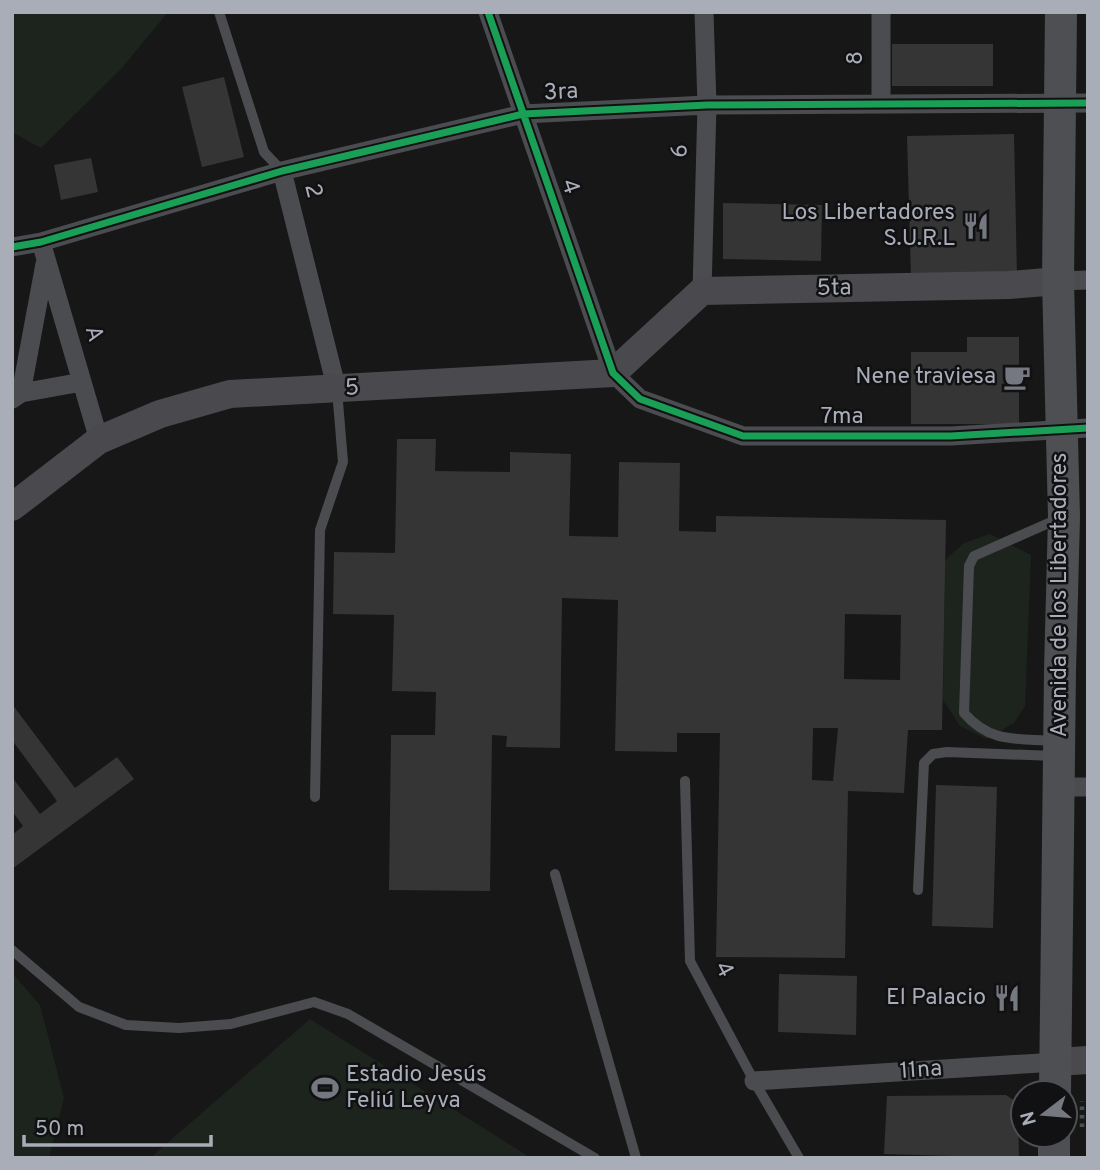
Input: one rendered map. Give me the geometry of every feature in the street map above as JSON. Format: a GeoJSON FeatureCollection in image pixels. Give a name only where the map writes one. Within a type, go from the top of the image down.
{"type":"FeatureCollection","features":[{"type":"Feature","properties":{"kind":"main road","name":"Avenida de los Libertadores"},"geometry":{"type":"LineString","coordinates":[[1056,1078],[1066,768],[1064,517],[1074,428],[1074,103],[1061,12]]}},
{"type":"Feature","properties":{"kind":"street","name":"4"},"geometry":{"type":"LineString","coordinates":[[488,12],[613,373]]}},
{"type":"Feature","properties":{"kind":"street","name":"6"},"geometry":{"type":"LineString","coordinates":[[702,291],[707,105],[704,12]]}},
{"type":"Feature","properties":{"kind":"street","name":"8"},"geometry":{"type":"LineString","coordinates":[[881,12],[881,104]]}},
{"type":"Feature","properties":{"kind":"street","name":"3ra"},"geometry":{"type":"LineString","coordinates":[[12,247],[43,251],[282,171],[523,114],[707,105],[1074,103]]}},
{"type":"Feature","properties":{"kind":"street","name":"2"},"geometry":{"type":"LineString","coordinates":[[282,171],[337,390]]}},
{"type":"Feature","properties":{"kind":"street"},"geometry":{"type":"LineString","coordinates":[[43,251],[17,396],[82,382]]}},
{"type":"Feature","properties":{"kind":"street","name":"A"},"geometry":{"type":"LineString","coordinates":[[43,251],[99,440]]}},
{"type":"Feature","properties":{"kind":"street","name":"5ta"},"geometry":{"type":"LineString","coordinates":[[702,291],[1009,285],[1073,281]]}},
{"type":"Feature","properties":{"kind":"street"},"geometry":{"type":"LineString","coordinates":[[613,373],[702,291]]}},
{"type":"Feature","properties":{"kind":"street","name":"5"},"geometry":{"type":"LineString","coordinates":[[12,507],[99,440],[160,414],[230,394],[613,373]]}},
{"type":"Feature","properties":{"kind":"street","name":"7ma"},"geometry":{"type":"LineString","coordinates":[[613,373],[640,398],[743,436],[951,436],[1074,428]]}},
{"type":"Feature","properties":{"kind":"street","name":"11na"},"geometry":{"type":"LineString","coordinates":[[754,1082],[1056,1078],[1088,1060]]}},
{"type":"Feature","properties":{"kind":"lane","name":"2"},"geometry":{"type":"LineString","coordinates":[[219,12],[264,152],[282,171]]}},
{"type":"Feature","properties":{"kind":"lane"},"geometry":{"type":"LineString","coordinates":[[315,797],[320,530],[343,462],[337,390]]}},
{"type":"Feature","properties":{"kind":"lane"},"geometry":{"type":"LineString","coordinates":[[1064,517],[974,556],[969,566],[964,713],[976,727],[1066,768]]}},
{"type":"Feature","properties":{"kind":"lane"},"geometry":{"type":"LineString","coordinates":[[918,890],[924,764],[933,754],[947,752],[1066,768]]}},
{"type":"Feature","properties":{"kind":"lane","name":"4"},"geometry":{"type":"LineString","coordinates":[[685,781],[690,961],[754,1082],[799,1158]]}},
{"type":"Feature","properties":{"kind":"lane"},"geometry":{"type":"LineString","coordinates":[[555,874],[636,1158]]}},
{"type":"Feature","properties":{"kind":"lane"},"geometry":{"type":"LineString","coordinates":[[12,950],[79,1007],[125,1025],[179,1028],[231,1024],[314,1002],[348,1014],[595,1158]]}},
{"type":"Feature","properties":{"kind":"shaded area"},"geometry":{"type":"Polygon","coordinates":[[[12,12],[168,12],[122,68],[41,148],[12,132],[12,12]]]}},
{"type":"Feature","properties":{"kind":"shaded area"},"geometry":{"type":"Polygon","coordinates":[[[990,534],[1031,555],[1025,706],[1014,723],[987,739],[960,726],[943,700],[945,560],[964,543],[990,534]]]}},
{"type":"Feature","properties":{"kind":"shaded area"},"geometry":{"type":"Polygon","coordinates":[[[12,973],[40,1005],[64,1098],[49,1158],[12,1158],[12,973]]]}},
{"type":"Feature","properties":{"kind":"shaded area","name":"Estadio Jesús Feliú Leyva"},"geometry":{"type":"Polygon","coordinates":[[[310,1019],[531,1158],[150,1158],[310,1019]]]}},
{"type":"Feature","properties":{"kind":"building"},"geometry":{"type":"Polygon","coordinates":[[[892,44],[993,44],[993,86],[892,86],[892,44]]]}},
{"type":"Feature","properties":{"kind":"building"},"geometry":{"type":"Polygon","coordinates":[[[224,77],[244,157],[202,167],[182,87],[224,77]]]}},
{"type":"Feature","properties":{"kind":"building"},"geometry":{"type":"Polygon","coordinates":[[[1014,134],[1017,276],[911,278],[907,136],[1014,134]]]}},
{"type":"Feature","properties":{"kind":"building"},"geometry":{"type":"Polygon","coordinates":[[[91,158],[98,192],[61,200],[54,165],[91,158]]]}},
{"type":"Feature","properties":{"kind":"building"},"geometry":{"type":"Polygon","coordinates":[[[723,203],[822,205],[821,261],[723,259],[723,203]]]}},
{"type":"Feature","properties":{"kind":"building"},"geometry":{"type":"Polygon","coordinates":[[[967,337],[1019,337],[1019,424],[911,424],[911,352],[967,352],[967,337]]]}},
{"type":"Feature","properties":{"kind":"building"},"geometry":{"type":"Polygon","coordinates":[[[397,439],[436,439],[435,471],[510,472],[510,452],[571,454],[569,536],[618,537],[619,462],[680,463],[679,531],[716,532],[716,516],[946,520],[942,730],[908,730],[904,793],[848,791],[845,958],[716,957],[720,733],[677,733],[677,752],[615,751],[618,600],[562,598],[560,748],[506,747],[507,736],[492,735],[490,891],[389,890],[391,735],[435,735],[436,692],[392,691],[394,615],[333,614],[334,552],[395,553],[397,439]],[[845,614],[844,679],[900,680],[901,615],[845,614]],[[813,728],[812,780],[833,781],[838,728],[813,728]]]}},
{"type":"Feature","properties":{"kind":"building"},"geometry":{"type":"Polygon","coordinates":[[[12,704],[75,788],[117,757],[134,779],[12,869],[12,835],[23,826],[12,811],[12,777],[40,814],[57,801],[12,740],[12,704]]]}},
{"type":"Feature","properties":{"kind":"building"},"geometry":{"type":"Polygon","coordinates":[[[936,785],[997,787],[993,928],[932,926],[936,785]]]}},
{"type":"Feature","properties":{"kind":"building"},"geometry":{"type":"Polygon","coordinates":[[[779,974],[857,976],[856,1035],[778,1032],[779,974]]]}},
{"type":"Feature","properties":{"kind":"building"},"geometry":{"type":"Polygon","coordinates":[[[1006,1095],[1009,1097],[1009,1149],[1019,1149],[1019,1158],[884,1154],[887,1096],[1006,1095]]]}},
{"type":"Feature","properties":{"kind":"cycle path"},"geometry":{"type":"LineString","coordinates":[[488,12],[613,373],[640,399],[743,436],[951,436],[1088,428]]}},
{"type":"Feature","properties":{"kind":"cycle path"},"geometry":{"type":"LineString","coordinates":[[12,247],[41,242],[282,171],[523,114],[707,105],[1088,103]]}},
{"type":"Feature","properties":{"kind":"place","name":"Los Libertadores S.U.R.L"},"geometry":{"type":"Point","coordinates":[976,226]}},
{"type":"Feature","properties":{"kind":"place","name":"Nene traviesa"},"geometry":{"type":"Point","coordinates":[1017,377]}},
{"type":"Feature","properties":{"kind":"place","name":"El Palacio"},"geometry":{"type":"Point","coordinates":[1007,998]}},
{"type":"Feature","properties":{"kind":"place","name":"Estadio Jesús Feliú Leyva"},"geometry":{"type":"Point","coordinates":[325,1088]}}]}
